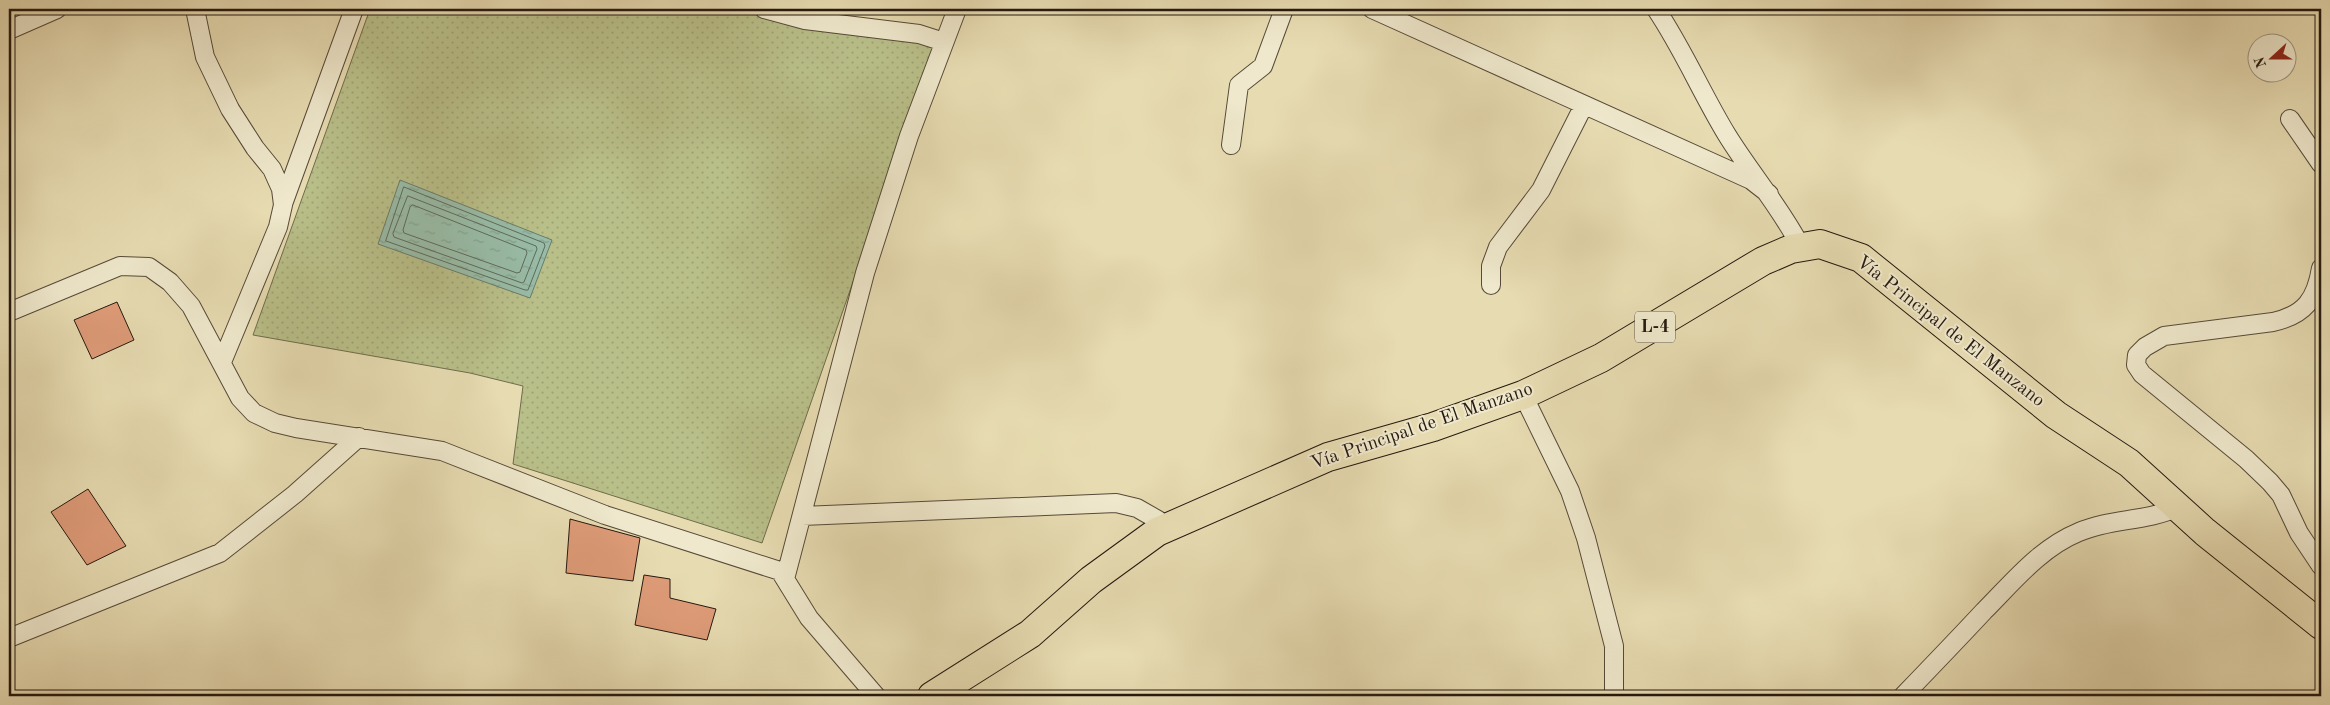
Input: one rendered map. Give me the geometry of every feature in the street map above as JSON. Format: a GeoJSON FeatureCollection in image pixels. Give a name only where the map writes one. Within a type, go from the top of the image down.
{"type":"FeatureCollection","features":[{"type":"Feature","properties":{"kind":"main road","name":"Vía Principal de El Manzano"},"geometry":{"type":"LineString","coordinates":[[932,696],[1030,634],[1091,580],[1157,532],[1328,457],[1433,427],[1523,395],[1601,358],[1763,262],[1791,249],[1820,244],[1861,258],[2056,414],[2129,463],[2205,532],[2321,625]]}},
{"type":"Feature","properties":{"kind":"street"},"geometry":{"type":"LineString","coordinates":[[9,30],[57,9]]}},
{"type":"Feature","properties":{"kind":"street"},"geometry":{"type":"LineString","coordinates":[[195,9],[205,58],[230,108],[255,148],[272,169],[281,189],[283,205]]}},
{"type":"Feature","properties":{"kind":"street"},"geometry":{"type":"LineString","coordinates":[[222,362],[278,227],[283,205],[354,9]]}},
{"type":"Feature","properties":{"kind":"street"},"geometry":{"type":"LineString","coordinates":[[764,9],[805,20],[919,34],[944,42]]}},
{"type":"Feature","properties":{"kind":"street"},"geometry":{"type":"LineString","coordinates":[[786,580],[865,273],[909,136],[957,9]]}},
{"type":"Feature","properties":{"kind":"street"},"geometry":{"type":"LineString","coordinates":[[1232,145],[1238,85],[1263,66],[1284,9]]}},
{"type":"Feature","properties":{"kind":"street"},"geometry":{"type":"LineString","coordinates":[[1372,9],[1751,180],[1770,194]]}},
{"type":"Feature","properties":{"kind":"street"},"geometry":{"type":"LineString","coordinates":[[1656,9],[1673,35],[1728,136],[1770,194],[1801,247]]}},
{"type":"Feature","properties":{"kind":"street"},"geometry":{"type":"LineString","coordinates":[[1491,285],[1491,266],[1498,247],[1541,190],[1584,105]]}},
{"type":"Feature","properties":{"kind":"street"},"geometry":{"type":"LineString","coordinates":[[2290,119],[2321,164]]}},
{"type":"Feature","properties":{"kind":"street"},"geometry":{"type":"LineString","coordinates":[[9,312],[120,266],[149,268],[170,282],[191,306],[240,398],[254,413],[296,428],[442,451],[605,515],[762,563],[780,571],[809,618],[876,696]]}},
{"type":"Feature","properties":{"kind":"street"},"geometry":{"type":"LineString","coordinates":[[2321,268],[2314,295],[2303,308],[2289,318],[2273,322],[2164,336],[2140,350],[2136,365],[2142,374],[2252,464],[2270,482],[2281,496],[2299,533],[2321,566]]}},
{"type":"Feature","properties":{"kind":"street"},"geometry":{"type":"LineString","coordinates":[[1523,395],[1570,491],[1586,538],[1614,646],[1614,696]]}},
{"type":"Feature","properties":{"kind":"street"},"geometry":{"type":"LineString","coordinates":[[9,638],[220,553],[295,494],[359,437]]}},
{"type":"Feature","properties":{"kind":"street"},"geometry":{"type":"LineString","coordinates":[[802,516],[1116,503],[1137,508],[1158,520],[1157,532]]}},
{"type":"Feature","properties":{"kind":"street"},"geometry":{"type":"LineString","coordinates":[[1903,696],[2002,592],[2049,548],[2065,538],[2093,526],[2157,515],[2178,507]]}},
{"type":"Feature","properties":{"kind":"shaded area"},"geometry":{"type":"Polygon","coordinates":[[[370,9],[750,9],[775,17],[945,47],[900,147],[762,543],[513,464],[523,386],[470,373],[253,335],[370,9]]]}},
{"type":"Feature","properties":{"kind":"water"},"geometry":{"type":"Polygon","coordinates":[[[400,180],[552,240],[530,298],[378,244],[400,180]]]}},
{"type":"Feature","properties":{"kind":"building"},"geometry":{"type":"Polygon","coordinates":[[[117,302],[134,340],[92,359],[74,320],[117,302]]]}},
{"type":"Feature","properties":{"kind":"building"},"geometry":{"type":"Polygon","coordinates":[[[88,489],[126,546],[87,565],[51,512],[88,489]]]}},
{"type":"Feature","properties":{"kind":"building"},"geometry":{"type":"Polygon","coordinates":[[[570,519],[640,538],[633,581],[566,573],[570,519]]]}},
{"type":"Feature","properties":{"kind":"building"},"geometry":{"type":"Polygon","coordinates":[[[644,575],[670,579],[670,598],[716,609],[707,640],[635,625],[644,575]]]}}]}
